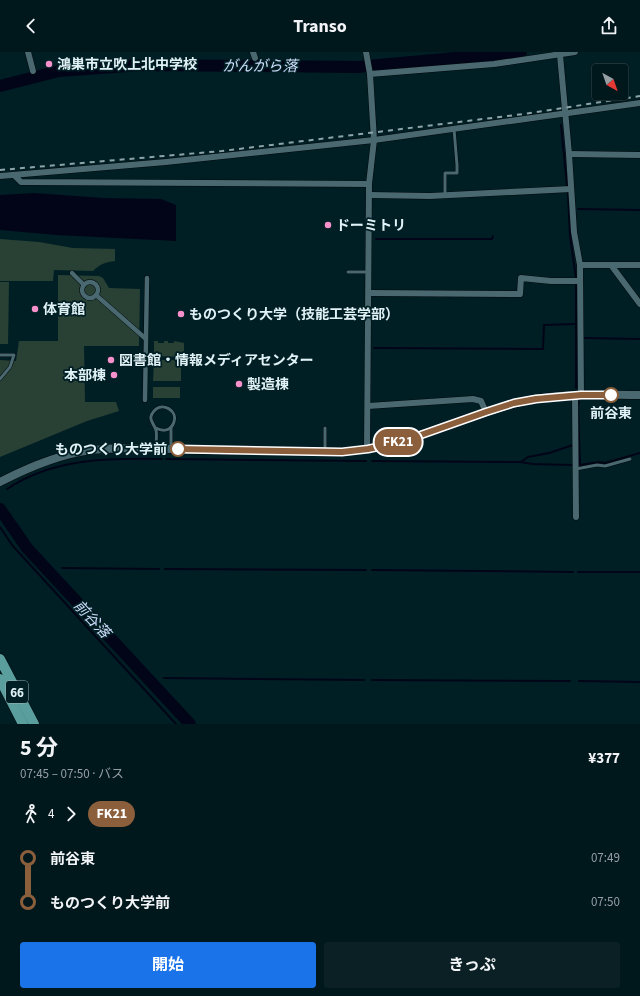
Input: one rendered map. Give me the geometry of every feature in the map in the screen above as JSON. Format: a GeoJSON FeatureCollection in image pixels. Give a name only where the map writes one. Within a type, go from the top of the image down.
{"type":"FeatureCollection","features":[{"type":"Feature","properties":{"kind":"main road","name":"66"},"geometry":{"type":"LineString","coordinates":[[0,659],[34,724]]}},
{"type":"Feature","properties":{"kind":"main road","name":"66"},"geometry":{"type":"LineString","coordinates":[[0,679],[23,724]]}},
{"type":"Feature","properties":{"kind":"street"},"geometry":{"type":"LineString","coordinates":[[28,52],[33,71]]}},
{"type":"Feature","properties":{"kind":"street"},"geometry":{"type":"LineString","coordinates":[[370,72],[494,64],[575,52]]}},
{"type":"Feature","properties":{"kind":"street"},"geometry":{"type":"LineString","coordinates":[[367,55],[370,72],[374,140],[369,184],[368,449]]}},
{"type":"Feature","properties":{"kind":"street"},"geometry":{"type":"LineString","coordinates":[[560,55],[574,232],[580,265],[576,517]]}},
{"type":"Feature","properties":{"kind":"street"},"geometry":{"type":"LineString","coordinates":[[0,176],[166,162],[374,140],[640,103]]}},
{"type":"Feature","properties":{"kind":"street"},"geometry":{"type":"LineString","coordinates":[[569,154],[640,155]]}},
{"type":"Feature","properties":{"kind":"street"},"geometry":{"type":"LineString","coordinates":[[14,175],[21,182],[369,184]]}},
{"type":"Feature","properties":{"kind":"street"},"geometry":{"type":"LineString","coordinates":[[370,195],[445,195],[571,189]]}},
{"type":"Feature","properties":{"kind":"street"},"geometry":{"type":"LineString","coordinates":[[611,264],[640,304]]}},
{"type":"Feature","properties":{"kind":"street"},"geometry":{"type":"LineString","coordinates":[[580,265],[640,265]]}},
{"type":"Feature","properties":{"kind":"street"},"geometry":{"type":"LineString","coordinates":[[72,273],[84,285]]}},
{"type":"Feature","properties":{"kind":"street"},"geometry":{"type":"LineString","coordinates":[[145,400],[147,278]]}},
{"type":"Feature","properties":{"kind":"street"},"geometry":{"type":"LineString","coordinates":[[369,293],[520,294],[521,278],[551,281],[580,281]]}},
{"type":"Feature","properties":{"kind":"street"},"geometry":{"type":"LineString","coordinates":[[92,282],[96,285],[98,289],[96,295],[91,298],[86,297],[83,292],[84,285],[92,282]]}},
{"type":"Feature","properties":{"kind":"street"},"geometry":{"type":"LineString","coordinates":[[96,295],[146,339]]}},
{"type":"Feature","properties":{"kind":"street"},"geometry":{"type":"LineString","coordinates":[[0,482],[34,465],[75,453],[106,449],[325,451],[368,449],[401,442],[514,403],[536,399],[578,395],[640,395]]}},
{"type":"Feature","properties":{"kind":"street"},"geometry":{"type":"LineString","coordinates":[[368,406],[473,399],[481,401],[486,412]]}},
{"type":"Feature","properties":{"kind":"lane"},"geometry":{"type":"LineString","coordinates":[[445,195],[445,173],[457,173],[454,129]]}},
{"type":"Feature","properties":{"kind":"lane"},"geometry":{"type":"LineString","coordinates":[[348,272],[369,272]]}},
{"type":"Feature","properties":{"kind":"lane"},"geometry":{"type":"LineString","coordinates":[[0,355],[14,355],[10,367],[0,379]]}},
{"type":"Feature","properties":{"kind":"lane"},"geometry":{"type":"LineString","coordinates":[[156,449],[156,428],[152,422],[152,414],[157,409],[164,407],[171,410],[175,417],[171,428],[171,449]]}},
{"type":"Feature","properties":{"kind":"lane"},"geometry":{"type":"LineString","coordinates":[[156,428],[164,431],[171,428]]}},
{"type":"Feature","properties":{"kind":"lane"},"geometry":{"type":"LineString","coordinates":[[325,428],[325,451]]}},
{"type":"Feature","properties":{"kind":"lane"},"geometry":{"type":"LineString","coordinates":[[576,469],[597,465],[605,466],[630,459]]}},
{"type":"Feature","properties":{"kind":"green space"},"geometry":{"type":"Polygon","coordinates":[[[0,239],[39,242],[73,248],[115,249],[115,261],[103,264],[93,271],[54,270],[53,281],[0,281],[0,239]]]}},
{"type":"Feature","properties":{"kind":"green space"},"geometry":{"type":"Polygon","coordinates":[[[58,275],[99,276],[103,278],[109,288],[140,289],[139,346],[84,346],[85,402],[116,402],[119,411],[87,421],[0,457],[0,360],[16,361],[19,341],[58,341],[58,275]]]}},
{"type":"Feature","properties":{"kind":"green space"},"geometry":{"type":"Polygon","coordinates":[[[0,282],[9,282],[8,344],[0,344],[0,282]]]}},
{"type":"Feature","properties":{"kind":"green space"},"geometry":{"type":"Polygon","coordinates":[[[154,341],[158,341],[158,343],[168,341],[168,343],[174,343],[174,341],[184,343],[184,357],[154,356],[154,341]]]}},
{"type":"Feature","properties":{"kind":"green space"},"geometry":{"type":"Polygon","coordinates":[[[154,360],[181,360],[181,381],[153,381],[154,360]]]}},
{"type":"Feature","properties":{"kind":"green space"},"geometry":{"type":"Polygon","coordinates":[[[153,387],[180,387],[180,398],[153,398],[153,387]]]}},
{"type":"Feature","properties":{"kind":"water"},"geometry":{"type":"Polygon","coordinates":[[[34,193],[104,198],[161,199],[176,205],[176,241],[57,235],[0,230],[0,195],[34,193]]]}},
{"type":"Feature","properties":{"kind":"waterway","name":"がんがら落"},"geometry":{"type":"LineString","coordinates":[[0,86],[59,71],[141,65],[357,67],[521,52]]}},
{"type":"Feature","properties":{"kind":"waterway"},"geometry":{"type":"LineString","coordinates":[[561,125],[567,185]]}},
{"type":"Feature","properties":{"kind":"waterway"},"geometry":{"type":"LineString","coordinates":[[568,193],[570,236],[576,278]]}},
{"type":"Feature","properties":{"kind":"waterway"},"geometry":{"type":"LineString","coordinates":[[578,209],[640,210]]}},
{"type":"Feature","properties":{"kind":"waterway"},"geometry":{"type":"LineString","coordinates":[[376,239],[492,239],[493,236]]}},
{"type":"Feature","properties":{"kind":"waterway"},"geometry":{"type":"LineString","coordinates":[[576,285],[576,388]]}},
{"type":"Feature","properties":{"kind":"waterway"},"geometry":{"type":"LineString","coordinates":[[374,348],[543,349],[544,325],[576,324]]}},
{"type":"Feature","properties":{"kind":"waterway"},"geometry":{"type":"LineString","coordinates":[[585,338],[640,339]]}},
{"type":"Feature","properties":{"kind":"waterway"},"geometry":{"type":"LineString","coordinates":[[579,402],[580,465],[599,462],[605,463],[640,453]]}},
{"type":"Feature","properties":{"kind":"waterway"},"geometry":{"type":"LineString","coordinates":[[521,462],[528,457],[549,453],[573,445]]}},
{"type":"Feature","properties":{"kind":"waterway"},"geometry":{"type":"LineString","coordinates":[[7,489],[43,471],[82,462],[122,459],[162,459]]}},
{"type":"Feature","properties":{"kind":"waterway"},"geometry":{"type":"LineString","coordinates":[[166,459],[366,461]]}},
{"type":"Feature","properties":{"kind":"waterway"},"geometry":{"type":"LineString","coordinates":[[372,461],[520,462],[533,464],[572,465]]}},
{"type":"Feature","properties":{"kind":"waterway","name":"前谷落"},"geometry":{"type":"LineString","coordinates":[[0,509],[27,548],[190,724]]}},
{"type":"Feature","properties":{"kind":"waterway"},"geometry":{"type":"LineString","coordinates":[[0,527],[12,545],[176,724]]}},
{"type":"Feature","properties":{"kind":"waterway"},"geometry":{"type":"LineString","coordinates":[[62,568],[159,569]]}},
{"type":"Feature","properties":{"kind":"waterway"},"geometry":{"type":"LineString","coordinates":[[165,569],[366,570]]}},
{"type":"Feature","properties":{"kind":"waterway"},"geometry":{"type":"LineString","coordinates":[[372,570],[573,572]]}},
{"type":"Feature","properties":{"kind":"waterway"},"geometry":{"type":"LineString","coordinates":[[578,572],[640,572]]}},
{"type":"Feature","properties":{"kind":"waterway"},"geometry":{"type":"LineString","coordinates":[[164,678],[364,680]]}},
{"type":"Feature","properties":{"kind":"waterway"},"geometry":{"type":"LineString","coordinates":[[372,680],[570,681]]}},
{"type":"Feature","properties":{"kind":"waterway"},"geometry":{"type":"LineString","coordinates":[[579,681],[640,682]]}},
{"type":"Feature","properties":{"kind":"railway"},"geometry":{"type":"LineString","coordinates":[[0,170],[222,151],[524,114],[640,96]]}},
{"type":"Feature","properties":{"kind":"bus line","name":"FK21"},"geometry":{"type":"LineString","coordinates":[[178,449],[342,452],[368,449],[401,442],[514,403],[553,397],[611,395]]}},
{"type":"Feature","properties":{"kind":"place","name":"鴻巣市立吹上北中学校"},"geometry":{"type":"Point","coordinates":[49,64]}},
{"type":"Feature","properties":{"kind":"place","name":"ドーミトリ"},"geometry":{"type":"Point","coordinates":[328,225]}},
{"type":"Feature","properties":{"kind":"place","name":"体育館"},"geometry":{"type":"Point","coordinates":[35,309]}},
{"type":"Feature","properties":{"kind":"place","name":"ものつくり大学（技能工芸学部）"},"geometry":{"type":"Point","coordinates":[181,314]}},
{"type":"Feature","properties":{"kind":"place","name":"図書館・情報メディアセンター"},"geometry":{"type":"Point","coordinates":[111,360]}},
{"type":"Feature","properties":{"kind":"place","name":"本部棟"},"geometry":{"type":"Point","coordinates":[114,375]}},
{"type":"Feature","properties":{"kind":"place","name":"製造棟"},"geometry":{"type":"Point","coordinates":[239,384]}},
{"type":"Feature","properties":{"kind":"place","name":"前谷東"},"geometry":{"type":"Point","coordinates":[611,395]}},
{"type":"Feature","properties":{"kind":"place","name":"ものつくり大学前"},"geometry":{"type":"Point","coordinates":[178,449]}}]}
